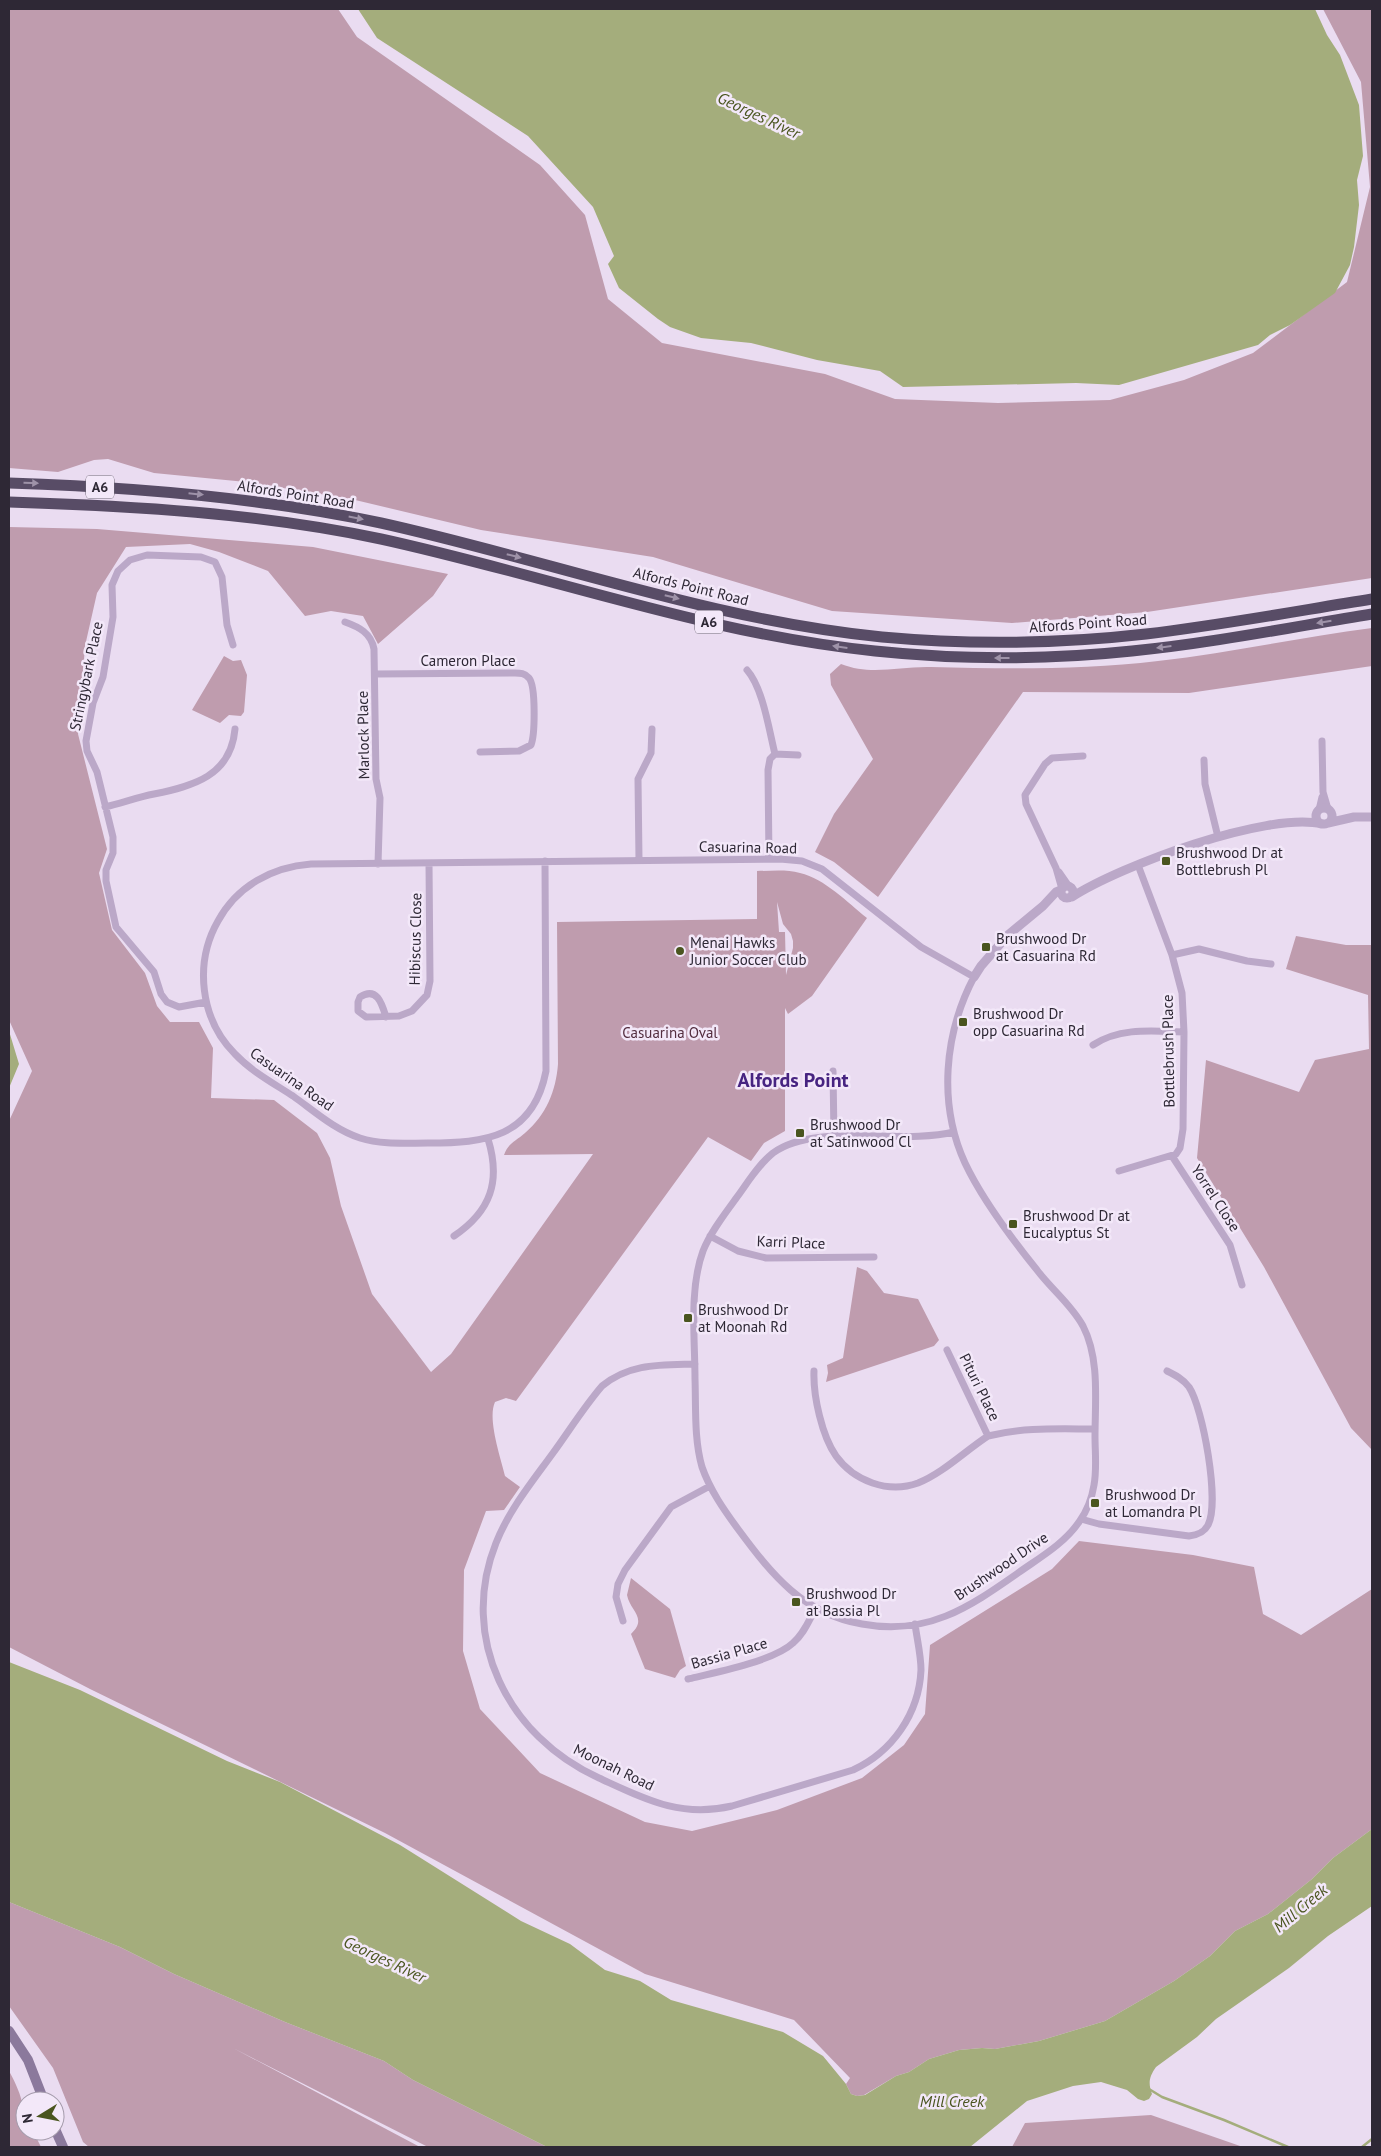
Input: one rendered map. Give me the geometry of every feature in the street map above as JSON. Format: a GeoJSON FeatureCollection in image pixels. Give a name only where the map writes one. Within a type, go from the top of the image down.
{"type":"FeatureCollection","features":[{"type":"Feature","properties":{"kind":"highway","name":"Alfords Point Road"},"geometry":{"type":"LineString","coordinates":[[9,483],[53,484],[216,496],[344,516],[423,533],[727,611],[804,626],[884,637],[974,642],[1094,639],[1186,629],[1372,599]]}},
{"type":"Feature","properties":{"kind":"highway","name":"Alfords Point Road"},"geometry":{"type":"LineString","coordinates":[[9,502],[195,511],[323,527],[415,547],[744,631],[817,644],[910,654],[1004,658],[1098,654],[1180,645],[1372,614]]}},
{"type":"Feature","properties":{"kind":"main road"},"geometry":{"type":"LineString","coordinates":[[9,2031],[28,2060],[40,2091]]}},
{"type":"Feature","properties":{"kind":"street","name":"Stringybark Place"},"geometry":{"type":"LineString","coordinates":[[206,1002],[179,1007],[167,1002],[160,994],[154,972],[118,931],[106,881],[106,870],[114,848],[97,772],[88,756],[86,741],[93,703],[101,685],[114,617],[112,585],[121,566],[135,558],[147,555],[211,559],[218,567],[222,577],[226,625],[233,645]]}},
{"type":"Feature","properties":{"kind":"street","name":"Marlock Place"},"geometry":{"type":"LineString","coordinates":[[344,622],[362,630],[371,639],[374,650],[376,779],[380,798],[378,864]]}},
{"type":"Feature","properties":{"kind":"street"},"geometry":{"type":"LineString","coordinates":[[747,670],[754,679],[762,702],[775,754]]}},
{"type":"Feature","properties":{"kind":"street","name":"Cameron Place"},"geometry":{"type":"LineString","coordinates":[[375,674],[514,672],[524,674],[528,677],[533,690],[533,737],[531,745],[519,751],[480,752]]}},
{"type":"Feature","properties":{"kind":"street"},"geometry":{"type":"LineString","coordinates":[[105,807],[182,788],[204,778],[225,760],[232,748],[235,729]]}},
{"type":"Feature","properties":{"kind":"street"},"geometry":{"type":"LineString","coordinates":[[639,860],[638,779],[651,753],[652,729]]}},
{"type":"Feature","properties":{"kind":"street"},"geometry":{"type":"LineString","coordinates":[[1322,741],[1324,810],[1332,818],[1325,823],[1316,817],[1324,810]]}},
{"type":"Feature","properties":{"kind":"street"},"geometry":{"type":"LineString","coordinates":[[769,859],[768,770],[770,759],[775,754],[798,754]]}},
{"type":"Feature","properties":{"kind":"street"},"geometry":{"type":"LineString","coordinates":[[1066,891],[1026,804],[1025,795],[1045,764],[1052,758],[1083,756]]}},
{"type":"Feature","properties":{"kind":"street"},"geometry":{"type":"LineString","coordinates":[[1204,760],[1204,784],[1218,837]]}},
{"type":"Feature","properties":{"kind":"street","name":"Brushwood Drive"},"geometry":{"type":"LineString","coordinates":[[954,1132],[928,1136],[834,1137],[800,1140],[774,1152],[755,1172],[710,1236],[700,1261],[696,1282],[695,1364],[697,1441],[701,1463],[710,1486],[726,1512],[773,1575],[798,1597],[816,1608],[862,1624],[885,1627],[915,1624],[946,1617],[976,1602],[1064,1539],[1081,1519],[1094,1487],[1094,1362],[1090,1343],[1083,1326],[1037,1271],[979,1188],[964,1160],[954,1132],[948,1094],[950,1048],[957,1016],[974,977],[1008,935],[1043,906],[1066,891],[1096,882],[1218,837],[1293,822],[1324,810],[1354,817]]}},
{"type":"Feature","properties":{"kind":"street","name":"Brushwood Drive"},"geometry":{"type":"LineString","coordinates":[[1293,822],[1325,823],[1354,817],[1372,817]]}},
{"type":"Feature","properties":{"kind":"street","name":"Casuarina Road"},"geometry":{"type":"LineString","coordinates":[[545,861],[547,1050],[544,1082],[536,1100],[524,1116],[510,1128],[488,1139],[458,1143],[391,1143],[370,1140],[350,1134],[242,1060],[219,1034],[206,1002],[203,973],[209,940],[225,909],[245,889],[266,875],[294,866],[429,863],[545,861],[639,860],[769,859],[802,861],[822,869],[921,947],[974,977]]}},
{"type":"Feature","properties":{"kind":"street","name":"Hibiscus Close"},"geometry":{"type":"LineString","coordinates":[[386,1016],[399,1016],[412,1011],[423,1002],[430,988],[429,863]]}},
{"type":"Feature","properties":{"kind":"street","name":"Bottlebrush Place"},"geometry":{"type":"LineString","coordinates":[[1138,865],[1172,955],[1182,994],[1184,1032],[1182,1136],[1180,1148],[1172,1156]]}},
{"type":"Feature","properties":{"kind":"street"},"geometry":{"type":"LineString","coordinates":[[1172,955],[1200,949],[1247,961],[1271,964]]}},
{"type":"Feature","properties":{"kind":"street"},"geometry":{"type":"LineString","coordinates":[[1093,1045],[1106,1037],[1130,1032],[1184,1032]]}},
{"type":"Feature","properties":{"kind":"street"},"geometry":{"type":"LineString","coordinates":[[833,1071],[834,1137]]}},
{"type":"Feature","properties":{"kind":"street"},"geometry":{"type":"LineString","coordinates":[[454,1236],[474,1220],[491,1192],[495,1167],[488,1139]]}},
{"type":"Feature","properties":{"kind":"street"},"geometry":{"type":"LineString","coordinates":[[1120,1171],[1172,1156]]}},
{"type":"Feature","properties":{"kind":"street","name":"Yorrel Close"},"geometry":{"type":"LineString","coordinates":[[1172,1156],[1226,1239],[1242,1285]]}},
{"type":"Feature","properties":{"kind":"street","name":"Karri Place"},"geometry":{"type":"LineString","coordinates":[[710,1236],[738,1251],[766,1258],[874,1257]]}},
{"type":"Feature","properties":{"kind":"street","name":"Pituri Place"},"geometry":{"type":"LineString","coordinates":[[947,1350],[988,1436]]}},
{"type":"Feature","properties":{"kind":"street","name":"Moonah Road"},"geometry":{"type":"LineString","coordinates":[[695,1364],[653,1365],[634,1368],[617,1375],[602,1386],[515,1506],[499,1535],[486,1582],[484,1609],[487,1641],[491,1659],[502,1688],[528,1728],[552,1750],[570,1763],[651,1802],[694,1810],[714,1810],[738,1804],[853,1770],[868,1762],[888,1746],[909,1717],[917,1694],[920,1660],[915,1624]]}},
{"type":"Feature","properties":{"kind":"street"},"geometry":{"type":"LineString","coordinates":[[814,1371],[814,1391],[830,1444],[846,1467],[856,1475],[875,1484],[897,1487],[916,1483],[988,1436],[1016,1430],[1095,1429]]}},
{"type":"Feature","properties":{"kind":"street"},"geometry":{"type":"LineString","coordinates":[[1081,1519],[1099,1524],[1189,1536],[1200,1533],[1208,1526],[1213,1482],[1196,1403],[1188,1386],[1167,1371]]}},
{"type":"Feature","properties":{"kind":"street"},"geometry":{"type":"LineString","coordinates":[[623,1621],[616,1598],[618,1584],[625,1570],[671,1507],[710,1486]]}},
{"type":"Feature","properties":{"kind":"street","name":"Bassia Place"},"geometry":{"type":"LineString","coordinates":[[688,1680],[770,1656],[787,1649],[802,1634],[816,1608]]}},
{"type":"Feature","properties":{"kind":"green space"},"geometry":{"type":"Polygon","coordinates":[[[9,9],[338,9],[357,37],[540,165],[585,215],[608,299],[662,343],[825,374],[895,399],[998,403],[1110,400],[1184,380],[1253,353],[1347,282],[1370,187],[1361,82],[1323,9],[1372,9],[1372,578],[1147,612],[1012,623],[832,611],[653,557],[481,530],[351,499],[246,482],[154,473],[108,459],[94,460],[58,472],[9,468],[9,9]]]}},
{"type":"Feature","properties":{"kind":"green space","name":"Casuarina Oval"},"geometry":{"type":"Polygon","coordinates":[[[9,527],[97,529],[313,547],[448,574],[433,596],[378,644],[363,616],[331,611],[305,616],[268,571],[219,552],[190,544],[126,547],[97,593],[85,646],[78,734],[107,849],[99,873],[112,930],[145,973],[157,1006],[170,1022],[199,1022],[213,1048],[211,1098],[274,1100],[317,1133],[330,1158],[341,1206],[372,1294],[431,1372],[451,1354],[593,1154],[504,1155],[510,1145],[539,1118],[549,1102],[555,1084],[558,1064],[557,922],[757,919],[757,871],[778,870],[800,873],[818,880],[867,918],[812,996],[788,1014],[785,1008],[785,1131],[764,1143],[751,1161],[708,1137],[516,1401],[506,1398],[495,1402],[493,1409],[494,1428],[505,1476],[520,1487],[504,1510],[486,1511],[464,1570],[463,1651],[480,1709],[540,1773],[645,1822],[692,1831],[777,1810],[862,1778],[904,1745],[925,1714],[930,1645],[1052,1569],[1079,1541],[1193,1555],[1254,1567],[1263,1614],[1301,1635],[1372,1589],[1372,1829],[1333,1858],[1312,1879],[1268,1914],[1235,1931],[1210,1956],[1174,1981],[1105,2021],[1039,2041],[995,2049],[959,2050],[929,2059],[909,2072],[896,2076],[864,2095],[857,2096],[851,2094],[846,2084],[850,2078],[794,2020],[645,1974],[385,1833],[90,1689],[9,1647],[9,1121],[32,1071],[9,1020],[9,527]],[[777,902],[779,932],[785,932],[786,975],[793,941],[791,934],[783,924],[777,902]]]}},
{"type":"Feature","properties":{"kind":"green space"},"geometry":{"type":"Polygon","coordinates":[[[1372,628],[1372,666],[1189,693],[1023,692],[878,897],[834,862],[815,852],[834,814],[873,759],[831,685],[830,674],[841,664],[852,668],[874,670],[919,667],[1016,668],[1102,666],[1185,658],[1372,628]]]}},
{"type":"Feature","properties":{"kind":"green space"},"geometry":{"type":"Polygon","coordinates":[[[224,656],[233,661],[241,660],[247,675],[244,712],[241,716],[229,715],[220,723],[192,710],[224,656]]]}},
{"type":"Feature","properties":{"kind":"green space"},"geometry":{"type":"Polygon","coordinates":[[[1296,936],[1346,945],[1372,945],[1372,1450],[1351,1428],[1264,1267],[1197,1158],[1206,1060],[1299,1092],[1315,1060],[1369,1049],[1368,995],[1286,969],[1296,936]]]}},
{"type":"Feature","properties":{"kind":"green space"},"geometry":{"type":"Polygon","coordinates":[[[857,1267],[867,1271],[884,1293],[918,1299],[939,1340],[934,1346],[826,1382],[827,1365],[843,1358],[857,1267]]]}},
{"type":"Feature","properties":{"kind":"green space"},"geometry":{"type":"Polygon","coordinates":[[[631,1578],[670,1609],[686,1666],[680,1670],[675,1678],[645,1669],[631,1634],[636,1628],[638,1619],[627,1595],[631,1578]]]}},
{"type":"Feature","properties":{"kind":"green space"},"geometry":{"type":"Polygon","coordinates":[[[9,1902],[120,1947],[174,1974],[285,2022],[384,2061],[413,2080],[547,2147],[428,2147],[233,2048],[420,2147],[89,2147],[83,2142],[65,2098],[65,2091],[62,2091],[53,2068],[9,2006],[9,1902]]]}},
{"type":"Feature","properties":{"kind":"green space"},"geometry":{"type":"Polygon","coordinates":[[[9,2071],[19,2091],[15,2091],[15,2141],[38,2141],[41,2147],[9,2147],[9,2071]]]}},
{"type":"Feature","properties":{"kind":"green space"},"geometry":{"type":"Polygon","coordinates":[[[1151,2115],[1243,2147],[1012,2147],[1025,2123],[1151,2115]]]}},
{"type":"Feature","properties":{"kind":"water","name":"Georges River"},"geometry":{"type":"Polygon","coordinates":[[[358,9],[1315,9],[1327,35],[1340,55],[1359,105],[1363,156],[1357,180],[1359,205],[1350,265],[1335,293],[1290,325],[1270,335],[1258,345],[1119,385],[1076,383],[903,387],[880,371],[817,360],[751,343],[701,338],[670,327],[619,288],[608,264],[614,256],[593,207],[528,136],[377,38],[358,9]]]}},
{"type":"Feature","properties":{"kind":"water"},"geometry":{"type":"Polygon","coordinates":[[[9,1031],[19,1064],[9,1088],[9,1031]]]}},
{"type":"Feature","properties":{"kind":"water"},"geometry":{"type":"Polygon","coordinates":[[[9,1662],[80,1690],[227,1761],[280,1782],[400,1845],[521,1921],[570,1944],[605,1970],[640,1981],[671,2000],[783,2032],[823,2056],[846,2084],[851,2094],[857,2096],[865,2095],[896,2076],[909,2072],[929,2059],[959,2050],[995,2049],[1039,2041],[1105,2021],[1174,1981],[1210,1956],[1235,1931],[1268,1914],[1312,1879],[1333,1858],[1372,1829],[1372,1906],[1328,1936],[1289,1968],[1216,2019],[1197,2037],[1156,2067],[1150,2080],[1152,2094],[1149,2099],[1144,2101],[1138,2099],[1127,2090],[1101,2082],[1073,2086],[1027,2101],[970,2147],[547,2147],[413,2080],[384,2061],[285,2022],[174,1974],[120,1947],[9,1902],[9,1662]]]}},
{"type":"Feature","properties":{"kind":"waterway"},"geometry":{"type":"LineString","coordinates":[[1149,2089],[1162,2097],[1288,2147]]}},
{"type":"Feature","properties":{"kind":"waterway"},"geometry":{"type":"LineString","coordinates":[[1362,2147],[1372,2139]]}},
{"type":"Feature","properties":{"kind":"place","name":"Brushwood Dr at Bottlebrush Pl"},"geometry":{"type":"Point","coordinates":[1166,861]}},
{"type":"Feature","properties":{"kind":"place","name":"Brushwood Dr at Casuarina Rd"},"geometry":{"type":"Point","coordinates":[986,947]}},
{"type":"Feature","properties":{"kind":"place","name":"Menai Hawks Junior Soccer Club"},"geometry":{"type":"Point","coordinates":[680,951]}},
{"type":"Feature","properties":{"kind":"place","name":"Brushwood Dr opp Casuarina Rd"},"geometry":{"type":"Point","coordinates":[963,1022]}},
{"type":"Feature","properties":{"kind":"place","name":"Brushwood Dr at Satinwood Cl"},"geometry":{"type":"Point","coordinates":[800,1133]}},
{"type":"Feature","properties":{"kind":"place","name":"Brushwood Dr at Eucalyptus St"},"geometry":{"type":"Point","coordinates":[1013,1224]}},
{"type":"Feature","properties":{"kind":"place","name":"Brushwood Dr at Moonah Rd"},"geometry":{"type":"Point","coordinates":[688,1318]}},
{"type":"Feature","properties":{"kind":"place","name":"Brushwood Dr at Lomandra Pl"},"geometry":{"type":"Point","coordinates":[1095,1503]}},
{"type":"Feature","properties":{"kind":"place","name":"Brushwood Dr at Bassia Pl"},"geometry":{"type":"Point","coordinates":[796,1602]}},
{"type":"Feature","properties":{"kind":"district","name":"Alfords Point"},"geometry":{"type":"Point","coordinates":[793,1080]}},
{"type":"Feature","properties":{"kind":"water label","name":"Mill Creek"},"geometry":{"type":"Point","coordinates":[1300,1908]}},
{"type":"Feature","properties":{"kind":"water label","name":"Mill Creek"},"geometry":{"type":"Point","coordinates":[952,2101]}}]}
